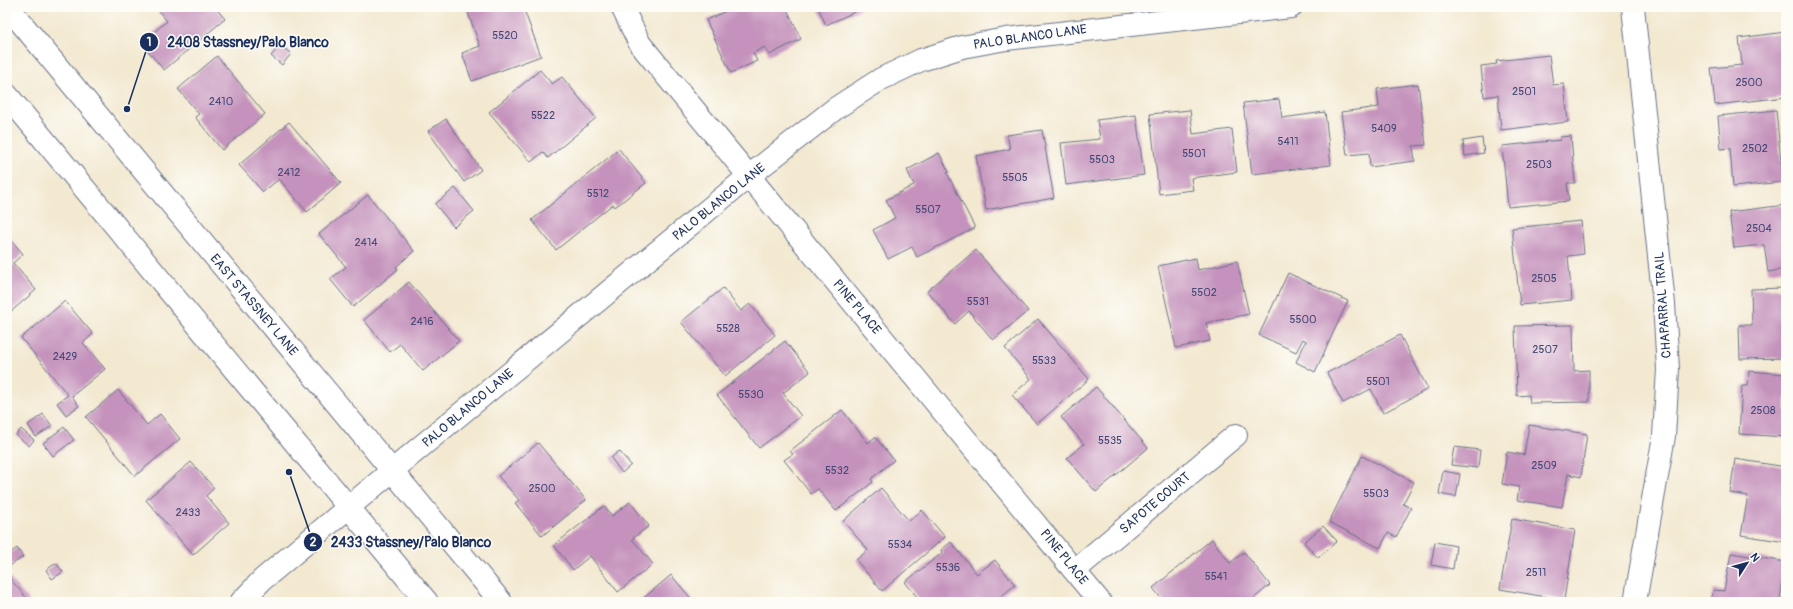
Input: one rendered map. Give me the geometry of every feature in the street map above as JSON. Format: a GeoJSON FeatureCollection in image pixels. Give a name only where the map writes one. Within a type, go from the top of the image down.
{"type":"FeatureCollection","features":[{"type":"Feature","properties":{"kind":"street","name":"EAST STASSNEY LANE"},"geometry":{"type":"LineString","coordinates":[[8,7],[501,602]]}},
{"type":"Feature","properties":{"kind":"street","name":"PINE PLACE"},"geometry":{"type":"LineString","coordinates":[[622,7],[640,44],[1100,602]]}},
{"type":"Feature","properties":{"kind":"street","name":"PALO BLANCO LANE"},"geometry":{"type":"LineString","coordinates":[[241,602],[262,580],[749,176],[836,108],[881,79],[921,60],[962,47],[1006,38],[1291,7]]}},
{"type":"Feature","properties":{"kind":"street","name":"CHAPARRAL TRAIL"},"geometry":{"type":"LineString","coordinates":[[1633,7],[1664,304],[1668,369],[1664,436],[1635,602]]}},
{"type":"Feature","properties":{"kind":"street"},"geometry":{"type":"LineString","coordinates":[[7,95],[427,602]]}},
{"type":"Feature","properties":{"kind":"street","name":"SAPOTE COURT"},"geometry":{"type":"LineString","coordinates":[[1074,570],[1236,435]]}},
{"type":"Feature","properties":{"kind":"building"},"geometry":{"type":"Polygon","coordinates":[[[155,7],[215,7],[225,19],[164,70],[141,43],[167,21],[155,7]]]}},
{"type":"Feature","properties":{"kind":"building"},"geometry":{"type":"Polygon","coordinates":[[[466,7],[523,7],[541,56],[472,81],[462,53],[480,46],[466,7]]]}},
{"type":"Feature","properties":{"kind":"building"},"geometry":{"type":"Polygon","coordinates":[[[735,7],[786,7],[801,39],[769,55],[765,47],[753,53],[757,61],[731,73],[706,20],[735,7]]]}},
{"type":"Feature","properties":{"kind":"building"},"geometry":{"type":"Polygon","coordinates":[[[818,7],[861,7],[861,9],[826,25],[818,7]]]}},
{"type":"Feature","properties":{"kind":"building"},"geometry":{"type":"Polygon","coordinates":[[[1786,32],[1786,97],[1715,105],[1711,68],[1742,65],[1739,38],[1786,32]]]}},
{"type":"Feature","properties":{"kind":"building"},"geometry":{"type":"Polygon","coordinates":[[[281,45],[291,54],[282,65],[271,56],[281,45]]]}},
{"type":"Feature","properties":{"kind":"building"},"geometry":{"type":"Polygon","coordinates":[[[1549,55],[1553,85],[1564,84],[1568,122],[1501,130],[1498,95],[1484,97],[1481,66],[1497,64],[1496,61],[1549,55]]]}},
{"type":"Feature","properties":{"kind":"building"},"geometry":{"type":"Polygon","coordinates":[[[217,56],[265,114],[222,150],[195,117],[199,114],[178,89],[217,56]]]}},
{"type":"Feature","properties":{"kind":"building"},"geometry":{"type":"Polygon","coordinates":[[[540,70],[552,84],[562,77],[596,118],[548,158],[543,152],[531,162],[489,112],[540,70]]]}},
{"type":"Feature","properties":{"kind":"building"},"geometry":{"type":"Polygon","coordinates":[[[1418,84],[1426,145],[1413,146],[1415,161],[1370,167],[1369,153],[1347,155],[1341,112],[1379,107],[1377,89],[1418,84]]]}},
{"type":"Feature","properties":{"kind":"building"},"geometry":{"type":"Polygon","coordinates":[[[1279,99],[1282,118],[1325,112],[1331,165],[1252,174],[1243,103],[1279,99]]]}},
{"type":"Feature","properties":{"kind":"building"},"geometry":{"type":"Polygon","coordinates":[[[1190,110],[1193,134],[1232,129],[1237,172],[1191,178],[1193,190],[1159,194],[1150,114],[1190,110]]]}},
{"type":"Feature","properties":{"kind":"building"},"geometry":{"type":"Polygon","coordinates":[[[1776,110],[1783,182],[1733,187],[1730,148],[1721,149],[1718,116],[1776,110]]]}},
{"type":"Feature","properties":{"kind":"building"},"geometry":{"type":"Polygon","coordinates":[[[1136,115],[1144,175],[1066,185],[1061,143],[1100,139],[1097,120],[1136,115]]]}},
{"type":"Feature","properties":{"kind":"building"},"geometry":{"type":"Polygon","coordinates":[[[446,119],[481,170],[464,182],[428,131],[446,119]]]}},
{"type":"Feature","properties":{"kind":"building"},"geometry":{"type":"Polygon","coordinates":[[[289,122],[341,183],[307,212],[279,179],[263,192],[239,165],[289,122]]]}},
{"type":"Feature","properties":{"kind":"building"},"geometry":{"type":"Polygon","coordinates":[[[1042,130],[1054,198],[986,210],[976,156],[1010,149],[1007,135],[1042,130]]]}},
{"type":"Feature","properties":{"kind":"building"},"geometry":{"type":"Polygon","coordinates":[[[1571,136],[1575,183],[1567,183],[1569,201],[1508,207],[1502,146],[1561,140],[1560,137],[1571,136]]]}},
{"type":"Feature","properties":{"kind":"building"},"geometry":{"type":"Polygon","coordinates":[[[1482,138],[1484,153],[1465,156],[1463,141],[1482,138]]]}},
{"type":"Feature","properties":{"kind":"building"},"geometry":{"type":"Polygon","coordinates":[[[619,149],[646,183],[615,207],[613,204],[556,250],[532,220],[619,149]]]}},
{"type":"Feature","properties":{"kind":"building"},"geometry":{"type":"Polygon","coordinates":[[[939,153],[949,172],[947,173],[975,228],[917,257],[912,247],[888,259],[873,230],[895,218],[886,200],[914,185],[907,170],[939,153]]]}},
{"type":"Feature","properties":{"kind":"building"},"geometry":{"type":"Polygon","coordinates":[[[455,188],[474,211],[454,227],[435,204],[455,188]]]}},
{"type":"Feature","properties":{"kind":"building"},"geometry":{"type":"Polygon","coordinates":[[[368,195],[414,251],[396,267],[398,269],[353,307],[330,279],[346,267],[319,234],[368,195]]]}},
{"type":"Feature","properties":{"kind":"building"},"geometry":{"type":"Polygon","coordinates":[[[1786,205],[1786,269],[1768,272],[1764,245],[1734,248],[1729,212],[1786,205]]]}},
{"type":"Feature","properties":{"kind":"building"},"geometry":{"type":"Polygon","coordinates":[[[1581,221],[1584,254],[1568,256],[1572,300],[1520,305],[1512,228],[1581,221]]]}},
{"type":"Feature","properties":{"kind":"building"},"geometry":{"type":"Polygon","coordinates":[[[7,235],[23,254],[13,263],[36,290],[7,315],[7,235]]]}},
{"type":"Feature","properties":{"kind":"building"},"geometry":{"type":"Polygon","coordinates":[[[976,250],[1028,311],[993,340],[969,311],[955,324],[927,291],[976,250]]]}},
{"type":"Feature","properties":{"kind":"building"},"geometry":{"type":"Polygon","coordinates":[[[1196,258],[1198,270],[1237,261],[1249,314],[1206,323],[1210,341],[1176,348],[1158,266],[1196,258]]]}},
{"type":"Feature","properties":{"kind":"building"},"geometry":{"type":"Polygon","coordinates":[[[1288,273],[1348,301],[1315,372],[1296,362],[1306,341],[1303,339],[1296,352],[1259,335],[1288,273]]]}},
{"type":"Feature","properties":{"kind":"building"},"geometry":{"type":"Polygon","coordinates":[[[409,282],[459,341],[423,371],[400,344],[390,352],[364,320],[409,282]]]}},
{"type":"Feature","properties":{"kind":"building"},"geometry":{"type":"Polygon","coordinates":[[[723,288],[741,311],[750,304],[775,335],[725,376],[681,322],[723,288]]]}},
{"type":"Feature","properties":{"kind":"building"},"geometry":{"type":"Polygon","coordinates":[[[1786,288],[1786,358],[1740,359],[1739,325],[1752,325],[1751,289],[1786,288]]]}},
{"type":"Feature","properties":{"kind":"building"},"geometry":{"type":"Polygon","coordinates":[[[65,301],[93,334],[83,343],[105,369],[72,396],[79,406],[66,415],[57,403],[68,395],[21,338],[65,301]]]}},
{"type":"Feature","properties":{"kind":"building"},"geometry":{"type":"Polygon","coordinates":[[[1038,319],[1089,379],[1037,424],[1012,395],[1031,379],[1005,348],[1038,319]]]}},
{"type":"Feature","properties":{"kind":"building"},"geometry":{"type":"Polygon","coordinates":[[[1573,325],[1574,371],[1589,370],[1589,402],[1530,403],[1529,395],[1517,396],[1515,326],[1573,325]]]}},
{"type":"Feature","properties":{"kind":"building"},"geometry":{"type":"Polygon","coordinates":[[[1400,335],[1428,389],[1383,413],[1371,389],[1343,403],[1327,373],[1400,335]]]}},
{"type":"Feature","properties":{"kind":"building"},"geometry":{"type":"Polygon","coordinates":[[[785,341],[810,372],[783,393],[801,416],[759,448],[717,395],[785,341]]]}},
{"type":"Feature","properties":{"kind":"building"},"geometry":{"type":"Polygon","coordinates":[[[1749,371],[1786,374],[1786,437],[1739,434],[1742,386],[1748,386],[1749,371]]]}},
{"type":"Feature","properties":{"kind":"building"},"geometry":{"type":"Polygon","coordinates":[[[1096,387],[1148,448],[1096,492],[1067,458],[1084,444],[1061,417],[1096,387]]]}},
{"type":"Feature","properties":{"kind":"building"},"geometry":{"type":"Polygon","coordinates":[[[118,390],[147,425],[160,414],[180,439],[135,476],[86,417],[118,390]]]}},
{"type":"Feature","properties":{"kind":"building"},"geometry":{"type":"Polygon","coordinates":[[[842,410],[868,443],[875,437],[894,460],[871,479],[873,482],[836,511],[818,489],[811,494],[784,460],[793,454],[790,451],[842,410]]]}},
{"type":"Feature","properties":{"kind":"building"},"geometry":{"type":"Polygon","coordinates":[[[43,414],[52,426],[36,437],[28,425],[43,414]]]}},
{"type":"Feature","properties":{"kind":"building"},"geometry":{"type":"Polygon","coordinates":[[[1529,425],[1587,434],[1581,477],[1568,474],[1562,507],[1517,500],[1519,487],[1502,484],[1507,452],[1524,455],[1529,425]]]}},
{"type":"Feature","properties":{"kind":"building"},"geometry":{"type":"Polygon","coordinates":[[[64,427],[74,440],[53,456],[43,443],[64,427]]]}},
{"type":"Feature","properties":{"kind":"building"},"geometry":{"type":"Polygon","coordinates":[[[21,429],[34,440],[29,446],[16,435],[21,429]]]}},
{"type":"Feature","properties":{"kind":"building"},"geometry":{"type":"Polygon","coordinates":[[[538,443],[586,500],[542,536],[515,503],[519,500],[498,476],[538,443]]]}},
{"type":"Feature","properties":{"kind":"building"},"geometry":{"type":"Polygon","coordinates":[[[1454,447],[1480,450],[1478,468],[1451,465],[1454,447]]]}},
{"type":"Feature","properties":{"kind":"building"},"geometry":{"type":"Polygon","coordinates":[[[619,451],[631,465],[622,473],[611,458],[619,451]]]}},
{"type":"Feature","properties":{"kind":"building"},"geometry":{"type":"Polygon","coordinates":[[[1362,456],[1414,482],[1403,504],[1411,508],[1396,537],[1388,533],[1380,548],[1329,522],[1362,456]]]}},
{"type":"Feature","properties":{"kind":"building"},"geometry":{"type":"Polygon","coordinates":[[[1735,459],[1786,467],[1786,542],[1741,535],[1748,496],[1730,493],[1735,459]]]}},
{"type":"Feature","properties":{"kind":"building"},"geometry":{"type":"Polygon","coordinates":[[[191,462],[214,488],[206,496],[229,523],[193,555],[146,500],[191,462]]]}},
{"type":"Feature","properties":{"kind":"building"},"geometry":{"type":"Polygon","coordinates":[[[1443,471],[1460,474],[1456,497],[1439,494],[1443,471]]]}},
{"type":"Feature","properties":{"kind":"building"},"geometry":{"type":"Polygon","coordinates":[[[881,488],[909,521],[922,510],[945,537],[882,591],[856,560],[868,550],[843,521],[881,488]]]}},
{"type":"Feature","properties":{"kind":"building"},"geometry":{"type":"Polygon","coordinates":[[[630,502],[649,526],[632,539],[653,564],[618,592],[590,556],[573,570],[554,545],[604,506],[612,516],[630,502]]]}},
{"type":"Feature","properties":{"kind":"building"},"geometry":{"type":"Polygon","coordinates":[[[1512,519],[1575,530],[1564,600],[1500,589],[1512,519]]]}},
{"type":"Feature","properties":{"kind":"building"},"geometry":{"type":"Polygon","coordinates":[[[1323,526],[1337,541],[1318,558],[1304,542],[1323,526]]]}},
{"type":"Feature","properties":{"kind":"building"},"geometry":{"type":"Polygon","coordinates":[[[1212,539],[1230,563],[1244,552],[1270,585],[1252,600],[1254,602],[1189,602],[1187,600],[1185,602],[1164,602],[1153,588],[1212,539]]]}},
{"type":"Feature","properties":{"kind":"building"},"geometry":{"type":"Polygon","coordinates":[[[951,542],[977,574],[995,560],[1015,585],[994,602],[921,602],[905,582],[942,553],[941,550],[951,542]]]}},
{"type":"Feature","properties":{"kind":"building"},"geometry":{"type":"Polygon","coordinates":[[[1435,542],[1456,546],[1453,569],[1431,565],[1435,542]]]}},
{"type":"Feature","properties":{"kind":"building"},"geometry":{"type":"Polygon","coordinates":[[[17,548],[23,557],[8,567],[7,555],[17,548]]]}},
{"type":"Feature","properties":{"kind":"building"},"geometry":{"type":"Polygon","coordinates":[[[1731,553],[1786,562],[1780,599],[1786,600],[1786,602],[1711,602],[1713,590],[1724,591],[1731,553]]]}},
{"type":"Feature","properties":{"kind":"building"},"geometry":{"type":"Polygon","coordinates":[[[56,563],[63,572],[52,579],[46,570],[56,563]]]}},
{"type":"Feature","properties":{"kind":"building"},"geometry":{"type":"Polygon","coordinates":[[[7,575],[30,602],[7,602],[7,575]]]}},
{"type":"Feature","properties":{"kind":"building"},"geometry":{"type":"Polygon","coordinates":[[[671,575],[694,602],[639,602],[671,575]]]}},
{"type":"Feature","properties":{"kind":"place","name":"2408 Stassney/Palo Blanco"},"geometry":{"type":"Point","coordinates":[127,109]}},
{"type":"Feature","properties":{"kind":"place","name":"2433 Stassney/Palo Blanco"},"geometry":{"type":"Point","coordinates":[289,472]}}]}
